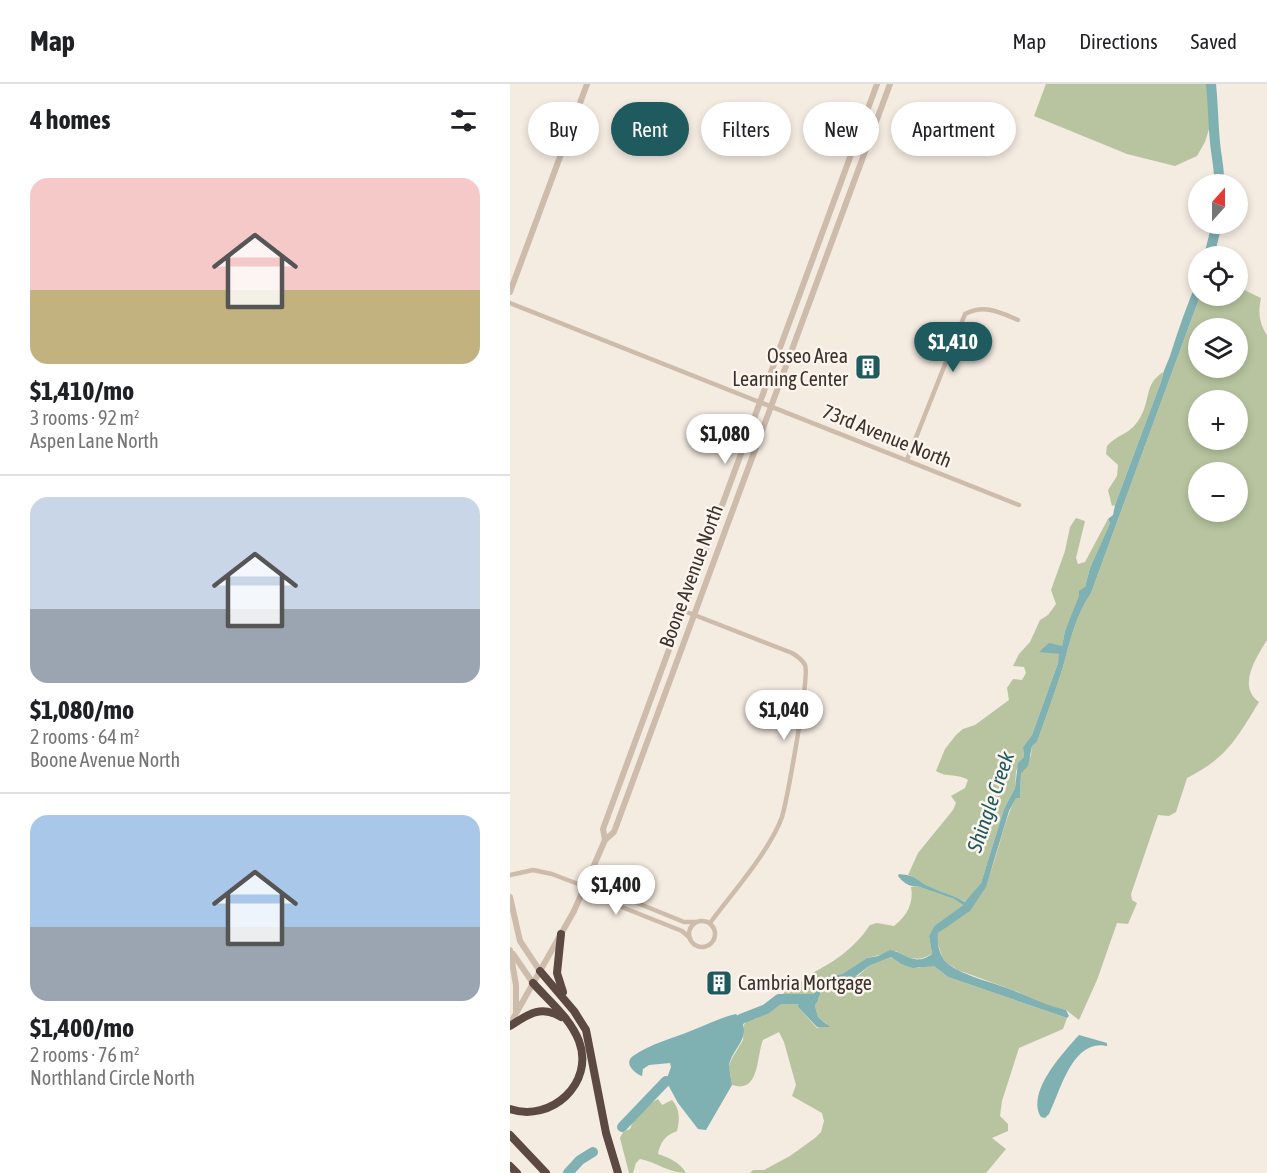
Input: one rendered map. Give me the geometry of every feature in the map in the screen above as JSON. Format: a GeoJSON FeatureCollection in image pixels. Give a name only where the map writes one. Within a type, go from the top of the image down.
{"type":"FeatureCollection","features":[{"type":"Feature","properties":{"kind":"highway"},"geometry":{"type":"LineString","coordinates":[[561,934],[557,973],[568,1004]]}},
{"type":"Feature","properties":{"kind":"highway"},"geometry":{"type":"LineString","coordinates":[[540,971],[579,1018],[588,1035],[606,1133],[618,1173]]}},
{"type":"Feature","properties":{"kind":"highway"},"geometry":{"type":"LineString","coordinates":[[510,1109],[526,1113],[542,1110],[558,1103],[571,1091],[579,1076],[582,1058],[580,1043],[570,1025],[533,983]]}},
{"type":"Feature","properties":{"kind":"highway"},"geometry":{"type":"LineString","coordinates":[[510,1025],[528,1014],[541,1011],[558,1015],[570,1025]]}},
{"type":"Feature","properties":{"kind":"highway"},"geometry":{"type":"LineString","coordinates":[[510,1135],[546,1173]]}},
{"type":"Feature","properties":{"kind":"highway"},"geometry":{"type":"LineString","coordinates":[[510,1167],[517,1173]]}},
{"type":"Feature","properties":{"kind":"street"},"geometry":{"type":"LineString","coordinates":[[510,292],[587,84]]}},
{"type":"Feature","properties":{"kind":"street","name":"Boone Avenue North"},"geometry":{"type":"LineString","coordinates":[[605,840],[603,829],[877,84]]}},
{"type":"Feature","properties":{"kind":"street","name":"Boone Avenue North"},"geometry":{"type":"LineString","coordinates":[[510,1025],[586,887],[605,840],[614,832],[890,84]]}},
{"type":"Feature","properties":{"kind":"street","name":"73rd Avenue North"},"geometry":{"type":"LineString","coordinates":[[510,303],[1019,505]]}},
{"type":"Feature","properties":{"kind":"street"},"geometry":{"type":"LineString","coordinates":[[907,460],[965,314],[976,309],[988,308],[1018,320]]}},
{"type":"Feature","properties":{"kind":"street"},"geometry":{"type":"LineString","coordinates":[[684,611],[792,652],[801,658],[806,666],[784,808],[779,826],[710,923]]}},
{"type":"Feature","properties":{"kind":"street"},"geometry":{"type":"LineString","coordinates":[[510,875],[526,871],[540,871],[586,887],[603,889],[684,922],[705,921],[710,923],[716,934],[711,944],[703,947],[697,946],[682,931],[599,898],[586,887]]}},
{"type":"Feature","properties":{"kind":"street"},"geometry":{"type":"LineString","coordinates":[[510,897],[520,941],[540,971]]}},
{"type":"Feature","properties":{"kind":"street"},"geometry":{"type":"LineString","coordinates":[[690,938],[691,927],[696,922]]}},
{"type":"Feature","properties":{"kind":"street"},"geometry":{"type":"LineString","coordinates":[[510,949],[533,983]]}},
{"type":"Feature","properties":{"kind":"street"},"geometry":{"type":"LineString","coordinates":[[510,949],[516,985],[516,1014]]}},
{"type":"Feature","properties":{"kind":"green space"},"geometry":{"type":"Polygon","coordinates":[[[1046,84],[1208,84],[1210,126],[1197,156],[1175,166],[1127,154],[1034,116],[1046,84]]]}},
{"type":"Feature","properties":{"kind":"green space"},"geometry":{"type":"Polygon","coordinates":[[[1248,292],[1261,298],[1260,317],[1267,335],[1267,640],[1254,663],[1249,680],[1249,688],[1259,702],[1237,737],[1222,755],[1187,778],[1176,812],[1169,816],[1158,815],[1131,894],[1132,900],[1137,903],[1128,924],[1117,923],[1097,980],[1079,1020],[1066,1010],[1046,1006],[1018,992],[958,970],[942,957],[937,940],[938,933],[968,912],[980,896],[992,868],[1010,811],[1016,797],[1020,798],[1021,773],[1031,755],[1032,746],[1037,742],[1074,629],[1091,593],[1188,329],[1188,378],[1248,378],[1248,318],[1192,318],[1196,306],[1248,306],[1248,292]]]}},
{"type":"Feature","properties":{"kind":"green space"},"geometry":{"type":"Polygon","coordinates":[[[1163,372],[1115,505],[1112,506],[1108,490],[1117,476],[1118,465],[1106,454],[1107,446],[1137,422],[1144,409],[1150,387],[1163,372]]]}},
{"type":"Feature","properties":{"kind":"green space"},"geometry":{"type":"Polygon","coordinates":[[[1076,518],[1085,521],[1076,558],[1078,564],[1085,562],[1108,519],[1110,523],[1065,631],[1062,646],[1039,651],[1060,654],[1058,663],[1032,735],[1023,747],[1024,757],[1016,771],[1015,788],[1004,809],[981,883],[966,902],[929,887],[908,875],[918,853],[953,810],[956,803],[951,796],[965,788],[968,780],[936,771],[945,749],[956,735],[963,729],[975,725],[1009,700],[1007,688],[1013,679],[1022,680],[1026,673],[1024,667],[1013,666],[1019,654],[1030,642],[1040,620],[1048,615],[1056,604],[1051,590],[1065,551],[1070,527],[1076,518]]]}},
{"type":"Feature","properties":{"kind":"green space"},"geometry":{"type":"Polygon","coordinates":[[[917,886],[954,899],[963,905],[934,926],[929,936],[932,954],[923,958],[914,958],[896,951],[867,958],[842,974],[828,976],[816,983],[816,991],[812,996],[781,997],[792,981],[800,982],[810,979],[809,975],[843,954],[870,925],[877,923],[894,926],[903,918],[908,909],[911,887],[917,886]]]}},
{"type":"Feature","properties":{"kind":"green space"},"geometry":{"type":"Polygon","coordinates":[[[891,957],[901,964],[918,968],[934,966],[948,977],[1067,1018],[1063,1029],[1019,1048],[1002,1101],[1000,1116],[1008,1124],[1008,1131],[992,1138],[1006,1149],[986,1173],[750,1173],[753,1170],[764,1170],[790,1156],[821,1132],[824,1121],[822,1113],[792,1096],[796,1085],[779,1032],[763,1040],[755,1072],[748,1084],[732,1085],[729,1067],[743,1040],[744,1025],[747,1020],[755,1019],[780,1003],[799,1001],[798,1007],[817,1028],[827,1024],[818,1017],[815,1006],[821,992],[829,982],[858,976],[869,966],[891,957]]]}},
{"type":"Feature","properties":{"kind":"green space"},"geometry":{"type":"Polygon","coordinates":[[[658,1099],[662,1105],[672,1100],[677,1107],[679,1118],[677,1131],[664,1140],[658,1154],[677,1163],[686,1173],[640,1159],[633,1173],[629,1173],[620,1138],[623,1132],[630,1129],[641,1111],[658,1099]]]}},
{"type":"Feature","properties":{"kind":"water"},"geometry":{"type":"Polygon","coordinates":[[[1188,305],[1196,306],[1192,318],[1188,318],[1188,329],[1091,593],[1074,628],[1044,723],[1037,742],[1032,746],[1028,766],[1021,773],[1020,798],[1016,798],[1009,811],[986,887],[970,911],[938,933],[940,953],[944,960],[954,968],[1066,1010],[1069,1016],[1067,1018],[948,977],[934,966],[913,968],[891,957],[869,966],[851,980],[829,982],[821,992],[815,1006],[818,1017],[830,1027],[817,1027],[798,1007],[799,995],[812,996],[816,991],[816,983],[828,976],[842,974],[867,958],[890,950],[910,958],[926,958],[932,954],[929,936],[934,926],[963,905],[954,899],[908,885],[898,876],[899,874],[914,877],[930,887],[965,902],[981,883],[1004,809],[1015,788],[1018,763],[1024,757],[1023,747],[1032,735],[1058,663],[1059,654],[1039,652],[1049,643],[1062,646],[1079,591],[1085,587],[1090,568],[1110,523],[1108,519],[1113,515],[1188,305]]]}},
{"type":"Feature","properties":{"kind":"water"},"geometry":{"type":"Polygon","coordinates":[[[736,1014],[744,1027],[744,1033],[730,1061],[732,1085],[706,1130],[698,1129],[678,1103],[666,1081],[671,1067],[670,1063],[649,1065],[643,1069],[642,1076],[633,1071],[629,1062],[633,1056],[654,1045],[736,1014]]]}},
{"type":"Feature","properties":{"kind":"water"},"geometry":{"type":"Polygon","coordinates":[[[1079,1035],[1107,1043],[1107,1046],[1095,1046],[1085,1050],[1076,1058],[1063,1080],[1049,1114],[1045,1118],[1041,1117],[1038,1096],[1042,1085],[1056,1062],[1079,1035]]]}},
{"type":"Feature","properties":{"kind":"waterway","name":"Shingle Creek"},"geometry":{"type":"LineString","coordinates":[[1211,84],[1219,174]]}},
{"type":"Feature","properties":{"kind":"waterway","name":"Shingle Creek"},"geometry":{"type":"LineString","coordinates":[[1212,246],[1214,234]]}},
{"type":"Feature","properties":{"kind":"waterway","name":"Shingle Creek"},"geometry":{"type":"LineString","coordinates":[[732,1031],[741,1019],[766,1009],[779,999],[813,999]]}},
{"type":"Feature","properties":{"kind":"waterway","name":"Shingle Creek"},"geometry":{"type":"LineString","coordinates":[[622,1127],[666,1081],[676,1081],[679,1078]]}},
{"type":"Feature","properties":{"kind":"waterway","name":"Shingle Creek"},"geometry":{"type":"LineString","coordinates":[[568,1173],[580,1160],[593,1152]]}},
{"type":"Feature","properties":{"kind":"place","name":"Osseo Area Learning Center"},"geometry":{"type":"Point","coordinates":[868,367]}},
{"type":"Feature","properties":{"kind":"place","name":"Cambria Mortgage"},"geometry":{"type":"Point","coordinates":[719,983]}}]}
